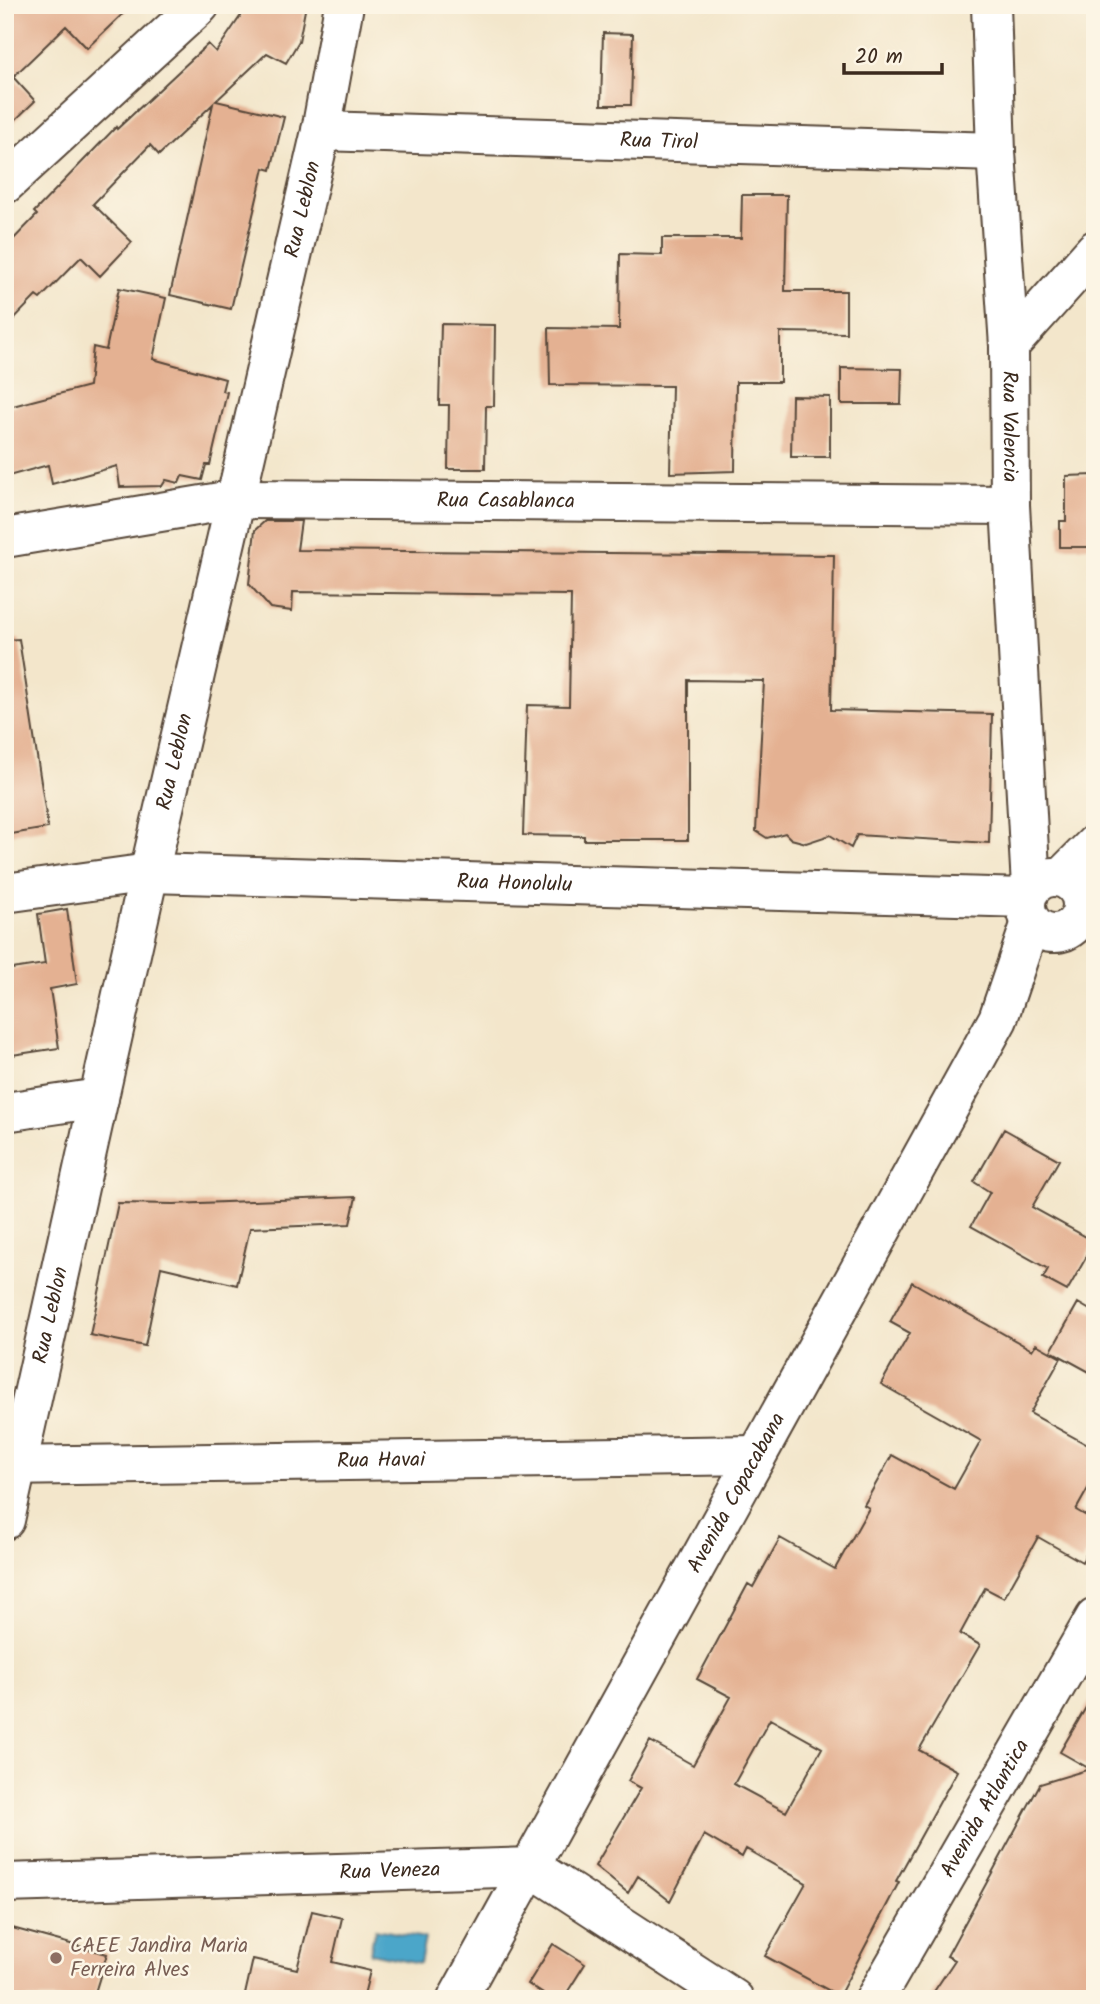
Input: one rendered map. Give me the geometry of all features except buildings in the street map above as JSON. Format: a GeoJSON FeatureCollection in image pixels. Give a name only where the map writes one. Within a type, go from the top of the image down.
{"type":"FeatureCollection","features":[{"type":"Feature","properties":{"kind":"street"},"geometry":{"type":"LineString","coordinates":[[5,184],[200,5]]}},
{"type":"Feature","properties":{"kind":"street","name":"Rua Leblon"},"geometry":{"type":"LineString","coordinates":[[5,1520],[10,1466],[99,1098],[149,873],[238,499],[321,131],[344,5]]}},
{"type":"Feature","properties":{"kind":"street","name":"Rua Valencia"},"geometry":{"type":"LineString","coordinates":[[991,5],[996,152],[1009,346],[1010,505],[1027,848],[1060,899]]}},
{"type":"Feature","properties":{"kind":"street","name":"Rua Tirol"},"geometry":{"type":"LineString","coordinates":[[321,131],[996,152]]}},
{"type":"Feature","properties":{"kind":"street"},"geometry":{"type":"LineString","coordinates":[[1009,346],[1095,250]]}},
{"type":"Feature","properties":{"kind":"street","name":"Rua Casablanca"},"geometry":{"type":"LineString","coordinates":[[5,538],[238,499],[1010,505]]}},
{"type":"Feature","properties":{"kind":"street","name":"Avenida Copacabana"},"geometry":{"type":"LineString","coordinates":[[457,1999],[998,1019],[1009,986],[1095,844]]}},
{"type":"Feature","properties":{"kind":"street","name":"Rua Honolulu"},"geometry":{"type":"LineString","coordinates":[[5,893],[149,873],[1060,899]]}},
{"type":"Feature","properties":{"kind":"street"},"geometry":{"type":"LineString","coordinates":[[5,1112],[99,1098]]}},
{"type":"Feature","properties":{"kind":"street","name":"Rua Havai"},"geometry":{"type":"LineString","coordinates":[[10,1466],[757,1455]]}},
{"type":"Feature","properties":{"kind":"street","name":"Avenida Atlantica"},"geometry":{"type":"LineString","coordinates":[[875,1999],[1095,1618]]}},
{"type":"Feature","properties":{"kind":"street"},"geometry":{"type":"LineString","coordinates":[[531,1867],[734,1999]]}},
{"type":"Feature","properties":{"kind":"street","name":"Rua Veneza"},"geometry":{"type":"LineString","coordinates":[[5,1884],[531,1867]]}},
{"type":"Feature","properties":{"kind":"water"},"geometry":{"type":"Polygon","coordinates":[[[375,1929],[425,1938],[420,1963],[370,1953],[375,1929]]]}},
{"type":"Feature","properties":{"kind":"place","name":"CAEE Jandira Maria Ferreira Alves"},"geometry":{"type":"Point","coordinates":[56,1958]}}]}
